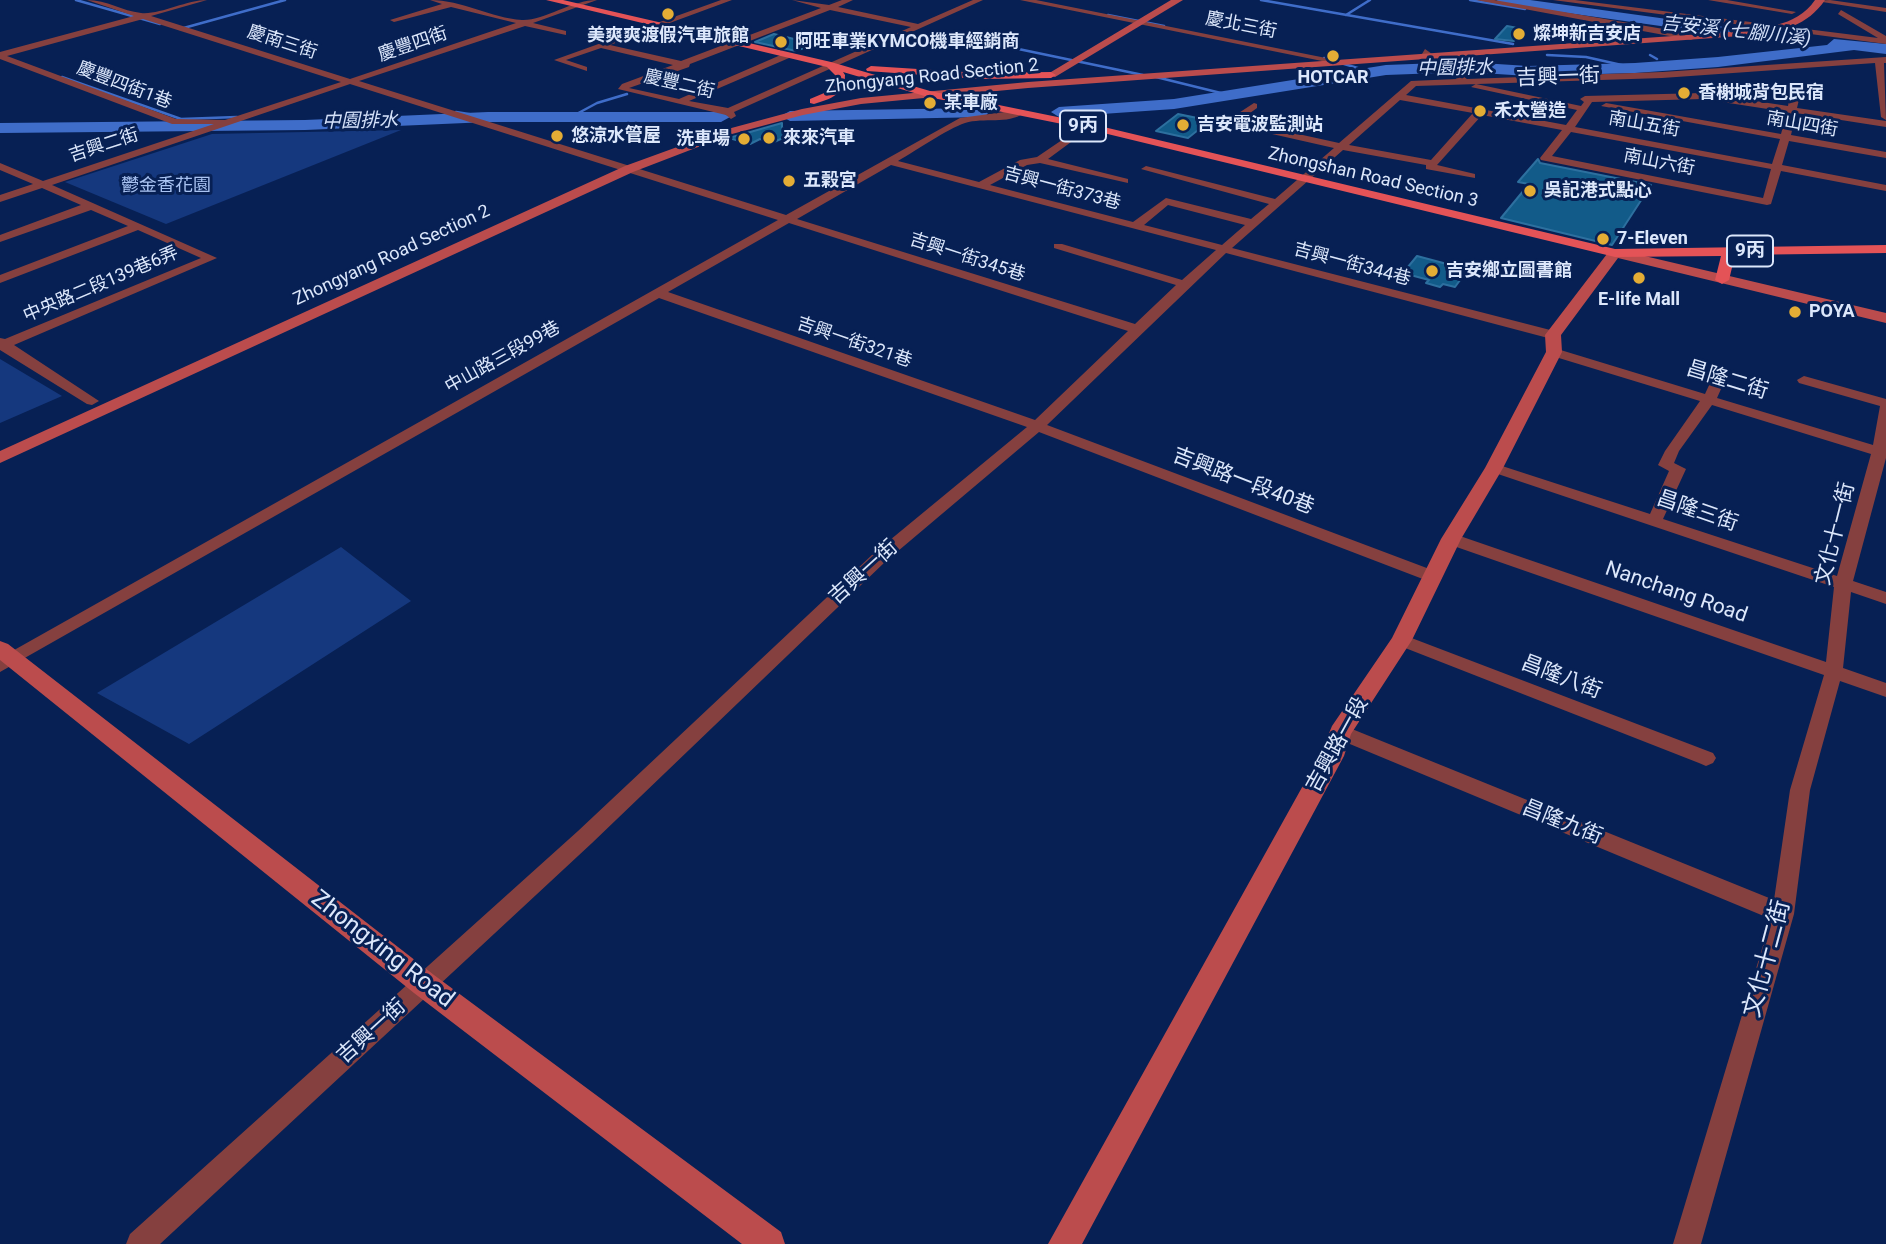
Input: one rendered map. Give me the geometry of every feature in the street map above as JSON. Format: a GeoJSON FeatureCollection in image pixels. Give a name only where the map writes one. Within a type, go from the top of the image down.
{"type":"FeatureCollection","features":[{"type":"Feature","properties":{"kind":"main road","name":"Zhongshan Road Section 3"},"geometry":{"type":"LineString","coordinates":[[551,0],[831,65],[928,94],[1087,127],[1615,253]]}},
{"type":"Feature","properties":{"kind":"main road"},"geometry":{"type":"LineString","coordinates":[[831,65],[944,74],[1051,75]]}},
{"type":"Feature","properties":{"kind":"main road"},"geometry":{"type":"LineString","coordinates":[[814,101],[833,93],[840,86],[840,75],[831,65]]}},
{"type":"Feature","properties":{"kind":"main road"},"geometry":{"type":"LineString","coordinates":[[984,106],[1028,85]]}},
{"type":"Feature","properties":{"kind":"main road","name":"9丙"},"geometry":{"type":"LineString","coordinates":[[1615,253],[1886,249]]}},
{"type":"Feature","properties":{"kind":"main road"},"geometry":{"type":"LineString","coordinates":[[1722,280],[1729,252]]}},
{"type":"Feature","properties":{"kind":"street","name":"慶南三街"},"geometry":{"type":"LineString","coordinates":[[91,0],[619,166]]}},
{"type":"Feature","properties":{"kind":"street"},"geometry":{"type":"LineString","coordinates":[[0,56],[203,0]]}},
{"type":"Feature","properties":{"kind":"street"},"geometry":{"type":"LineString","coordinates":[[433,0],[564,33]]}},
{"type":"Feature","properties":{"kind":"street"},"geometry":{"type":"LineString","coordinates":[[394,20],[465,0]]}},
{"type":"Feature","properties":{"kind":"street","name":"慶豐四街"},"geometry":{"type":"LineString","coordinates":[[242,120],[593,0]]}},
{"type":"Feature","properties":{"kind":"street"},"geometry":{"type":"LineString","coordinates":[[584,69],[558,60],[728,0]]}},
{"type":"Feature","properties":{"kind":"street"},"geometry":{"type":"LineString","coordinates":[[796,0],[920,27]]}},
{"type":"Feature","properties":{"kind":"street","name":"慶豐二街"},"geometry":{"type":"LineString","coordinates":[[722,112],[623,89],[849,0]]}},
{"type":"Feature","properties":{"kind":"street"},"geometry":{"type":"LineString","coordinates":[[722,112],[979,0]]}},
{"type":"Feature","properties":{"kind":"street","name":"慶北三街"},"geometry":{"type":"LineString","coordinates":[[1024,0],[1328,59]]}},
{"type":"Feature","properties":{"kind":"street"},"geometry":{"type":"LineString","coordinates":[[1055,6],[1068,0]]}},
{"type":"Feature","properties":{"kind":"street"},"geometry":{"type":"LineString","coordinates":[[1051,75],[1178,0]]}},
{"type":"Feature","properties":{"kind":"street"},"geometry":{"type":"LineString","coordinates":[[1480,0],[1690,35],[1745,27],[1797,9]]}},
{"type":"Feature","properties":{"kind":"street"},"geometry":{"type":"LineString","coordinates":[[1557,0],[1769,30],[1886,41]]}},
{"type":"Feature","properties":{"kind":"street"},"geometry":{"type":"LineString","coordinates":[[1712,0],[1797,9]]}},
{"type":"Feature","properties":{"kind":"street"},"geometry":{"type":"LineString","coordinates":[[1820,0],[1886,9]]}},
{"type":"Feature","properties":{"kind":"street","name":"Zhongyang Road Section 2"},"geometry":{"type":"LineString","coordinates":[[0,443],[619,166],[802,112],[861,101],[1028,85],[1690,35],[1729,35],[1769,30],[1808,15],[1820,0]]}},
{"type":"Feature","properties":{"kind":"street"},"geometry":{"type":"LineString","coordinates":[[1841,12],[1886,41]]}},
{"type":"Feature","properties":{"kind":"street"},"geometry":{"type":"LineString","coordinates":[[601,45],[686,65]]}},
{"type":"Feature","properties":{"kind":"street"},"geometry":{"type":"LineString","coordinates":[[682,101],[786,55]]}},
{"type":"Feature","properties":{"kind":"street","name":"慶豐四街1巷"},"geometry":{"type":"LineString","coordinates":[[0,56],[175,122],[242,120]]}},
{"type":"Feature","properties":{"kind":"street"},"geometry":{"type":"LineString","coordinates":[[1430,56],[1463,80]]}},
{"type":"Feature","properties":{"kind":"street","name":"Zhongyang Road Section 2"},"geometry":{"type":"LineString","coordinates":[[0,458],[674,140],[733,121],[814,101],[1051,75],[1328,59],[1430,56]]}},
{"type":"Feature","properties":{"kind":"street"},"geometry":{"type":"LineString","coordinates":[[1883,60],[1886,117]]}},
{"type":"Feature","properties":{"kind":"street","name":"吉興一街"},"geometry":{"type":"LineString","coordinates":[[140,1244],[585,837],[879,558],[1037,426],[1184,284],[1414,83],[1662,75],[1883,60]]}},
{"type":"Feature","properties":{"kind":"street"},"geometry":{"type":"LineString","coordinates":[[1662,75],[1691,95]]}},
{"type":"Feature","properties":{"kind":"street"},"geometry":{"type":"LineString","coordinates":[[1559,77],[1586,104]]}},
{"type":"Feature","properties":{"kind":"street"},"geometry":{"type":"LineString","coordinates":[[1449,81],[1586,104],[1691,95],[1886,124]]}},
{"type":"Feature","properties":{"kind":"street"},"geometry":{"type":"LineString","coordinates":[[1776,168],[1787,138],[1796,91]]}},
{"type":"Feature","properties":{"kind":"street","name":"南山五街"},"geometry":{"type":"LineString","coordinates":[[1396,96],[1886,188]]}},
{"type":"Feature","properties":{"kind":"street"},"geometry":{"type":"LineString","coordinates":[[1569,129],[1586,104]]}},
{"type":"Feature","properties":{"kind":"street","name":"南山四街"},"geometry":{"type":"LineString","coordinates":[[1586,104],[1886,156]]}},
{"type":"Feature","properties":{"kind":"street"},"geometry":{"type":"LineString","coordinates":[[1254,106],[1231,122],[1342,147],[1433,163]]}},
{"type":"Feature","properties":{"kind":"street"},"geometry":{"type":"LineString","coordinates":[[722,112],[730,113],[733,121]]}},
{"type":"Feature","properties":{"kind":"street"},"geometry":{"type":"LineString","coordinates":[[1471,176],[1430,167],[1479,112]]}},
{"type":"Feature","properties":{"kind":"street","name":"中山路三段99巷"},"geometry":{"type":"LineString","coordinates":[[4,658],[963,120],[1018,113]]}},
{"type":"Feature","properties":{"kind":"street","name":"吉興二街"},"geometry":{"type":"LineString","coordinates":[[0,199],[242,120]]}},
{"type":"Feature","properties":{"kind":"street"},"geometry":{"type":"LineString","coordinates":[[1040,160],[1087,127]]}},
{"type":"Feature","properties":{"kind":"street","name":"南山六街"},"geometry":{"type":"LineString","coordinates":[[1569,129],[1545,158],[1767,202],[1774,190],[1776,168]]}},
{"type":"Feature","properties":{"kind":"street"},"geometry":{"type":"LineString","coordinates":[[981,185],[1024,162],[1040,160],[1124,180]]}},
{"type":"Feature","properties":{"kind":"street","name":"吉興一街373巷"},"geometry":{"type":"LineString","coordinates":[[891,162],[1224,250]]}},
{"type":"Feature","properties":{"kind":"street"},"geometry":{"type":"LineString","coordinates":[[0,166],[138,226]]}},
{"type":"Feature","properties":{"kind":"street","name":"吉興一街345巷"},"geometry":{"type":"LineString","coordinates":[[619,166],[1136,329]]}},
{"type":"Feature","properties":{"kind":"street"},"geometry":{"type":"LineString","coordinates":[[1146,169],[1275,202]]}},
{"type":"Feature","properties":{"kind":"street"},"geometry":{"type":"LineString","coordinates":[[1135,226],[1166,201],[1252,223]]}},
{"type":"Feature","properties":{"kind":"street"},"geometry":{"type":"LineString","coordinates":[[0,239],[93,205]]}},
{"type":"Feature","properties":{"kind":"street"},"geometry":{"type":"LineString","coordinates":[[0,279],[138,226]]}},
{"type":"Feature","properties":{"kind":"street","name":"中央路二段139巷6弄"},"geometry":{"type":"LineString","coordinates":[[2,344],[211,258],[138,226]]}},
{"type":"Feature","properties":{"kind":"street"},"geometry":{"type":"LineString","coordinates":[[1058,246],[1184,284]]}},
{"type":"Feature","properties":{"kind":"street","name":"吉興一街344巷"},"geometry":{"type":"LineString","coordinates":[[1224,250],[1553,343]]}},
{"type":"Feature","properties":{"kind":"street"},"geometry":{"type":"LineString","coordinates":[[1615,253],[1886,318]]}},
{"type":"Feature","properties":{"kind":"street","name":"吉興路一段"},"geometry":{"type":"LineString","coordinates":[[1064,1244],[1332,756],[1340,732],[1401,640],[1451,539],[1494,468],[1553,343],[1615,253]]}},
{"type":"Feature","properties":{"kind":"street","name":"吉興一街321巷"},"geometry":{"type":"LineString","coordinates":[[658,293],[1037,426]]}},
{"type":"Feature","properties":{"kind":"street","name":"昌隆二街"},"geometry":{"type":"LineString","coordinates":[[1553,343],[1710,398],[1883,453]]}},
{"type":"Feature","properties":{"kind":"street"},"geometry":{"type":"LineString","coordinates":[[2,344],[92,401]]}},
{"type":"Feature","properties":{"kind":"street"},"geometry":{"type":"LineString","coordinates":[[1655,520],[1678,469],[1666,465],[1672,451],[1710,398],[1722,370]]}},
{"type":"Feature","properties":{"kind":"street"},"geometry":{"type":"LineString","coordinates":[[1804,380],[1886,405]]}},
{"type":"Feature","properties":{"kind":"street","name":"文化十一街"},"geometry":{"type":"LineString","coordinates":[[1834,671],[1843,584],[1883,453],[1886,405]]}},
{"type":"Feature","properties":{"kind":"street","name":"吉興路一段40巷"},"geometry":{"type":"LineString","coordinates":[[1037,426],[1434,577]]}},
{"type":"Feature","properties":{"kind":"street","name":"昌隆三街"},"geometry":{"type":"LineString","coordinates":[[1494,468],[1886,598]]}},
{"type":"Feature","properties":{"kind":"street","name":"Nanchang Road"},"geometry":{"type":"LineString","coordinates":[[1451,539],[1886,690]]}},
{"type":"Feature","properties":{"kind":"street","name":"昌隆八街"},"geometry":{"type":"LineString","coordinates":[[1401,640],[1706,758]]}},
{"type":"Feature","properties":{"kind":"street","name":"Zhongxing Road"},"geometry":{"type":"LineString","coordinates":[[4,658],[425,984],[769,1244]]}},
{"type":"Feature","properties":{"kind":"street","name":"文化十二街"},"geometry":{"type":"LineString","coordinates":[[1687,1244],[1783,914],[1800,790],[1834,671]]}},
{"type":"Feature","properties":{"kind":"street","name":"昌隆九街"},"geometry":{"type":"LineString","coordinates":[[1340,732],[1783,914]]}},
{"type":"Feature","properties":{"kind":"green space","name":"鬱金香花園"},"geometry":{"type":"Polygon","coordinates":[[[401,130],[166,224],[65,182],[212,134],[401,130]]]}},
{"type":"Feature","properties":{"kind":"green space"},"geometry":{"type":"Polygon","coordinates":[[[0,359],[62,396],[0,423],[0,359]]]}},
{"type":"Feature","properties":{"kind":"green space"},"geometry":{"type":"Polygon","coordinates":[[[341,547],[411,601],[189,744],[97,693],[341,547]]]}},
{"type":"Feature","properties":{"kind":"building","name":"燦坤新吉安店"},"geometry":{"type":"Polygon","coordinates":[[[1507,26],[1523,29],[1514,41],[1495,39],[1507,26]]]}},
{"type":"Feature","properties":{"kind":"building"},"geometry":{"type":"Polygon","coordinates":[[[774,34],[814,44],[796,51],[755,42],[774,34]]]}},
{"type":"Feature","properties":{"kind":"building","name":"吉安電波監測站"},"geometry":{"type":"Polygon","coordinates":[[[1178,114],[1208,122],[1188,138],[1156,131],[1178,114]]]}},
{"type":"Feature","properties":{"kind":"building","name":"來來汽車"},"geometry":{"type":"Polygon","coordinates":[[[782,123],[782,128],[796,132],[772,143],[760,139],[750,144],[729,138],[782,123]]]}},
{"type":"Feature","properties":{"kind":"building"},"geometry":{"type":"Polygon","coordinates":[[[1538,159],[1540,163],[1651,185],[1612,245],[1501,218],[1529,184],[1518,182],[1538,159]]]}},
{"type":"Feature","properties":{"kind":"building","name":"吉安鄉立圖書館"},"geometry":{"type":"Polygon","coordinates":[[[1417,256],[1462,268],[1457,274],[1463,276],[1455,287],[1443,284],[1440,287],[1426,283],[1429,280],[1403,273],[1417,256]]]}},
{"type":"Feature","properties":{"kind":"waterway"},"geometry":{"type":"LineString","coordinates":[[76,0],[160,24]]}},
{"type":"Feature","properties":{"kind":"waterway"},"geometry":{"type":"LineString","coordinates":[[180,29],[285,0]]}},
{"type":"Feature","properties":{"kind":"waterway"},"geometry":{"type":"LineString","coordinates":[[1261,0],[1346,15]]}},
{"type":"Feature","properties":{"kind":"waterway"},"geometry":{"type":"LineString","coordinates":[[1346,15],[1370,0]]}},
{"type":"Feature","properties":{"kind":"waterway"},"geometry":{"type":"LineString","coordinates":[[1470,0],[1525,9]]}},
{"type":"Feature","properties":{"kind":"waterway","name":"吉安溪 (七腳川溪)"},"geometry":{"type":"LineString","coordinates":[[1503,0],[1768,37]]}},
{"type":"Feature","properties":{"kind":"waterway"},"geometry":{"type":"LineString","coordinates":[[1108,15],[1164,26]]}},
{"type":"Feature","properties":{"kind":"waterway"},"geometry":{"type":"LineString","coordinates":[[1346,15],[1513,44]]}},
{"type":"Feature","properties":{"kind":"waterway","name":"吉安溪 (七腳川溪)"},"geometry":{"type":"LineString","coordinates":[[1666,31],[1691,28]]}},
{"type":"Feature","properties":{"kind":"waterway"},"geometry":{"type":"LineString","coordinates":[[937,32],[1143,75]]}},
{"type":"Feature","properties":{"kind":"waterway","name":"吉安溪 (七腳川溪)"},"geometry":{"type":"LineString","coordinates":[[1834,44],[1886,49]]}},
{"type":"Feature","properties":{"kind":"waterway","name":"中園排水"},"geometry":{"type":"LineString","coordinates":[[1059,112],[1174,104],[1386,70],[1466,67],[1528,71],[1635,68],[1718,62],[1853,46]]}},
{"type":"Feature","properties":{"kind":"waterway"},"geometry":{"type":"LineString","coordinates":[[1547,55],[1586,57],[1635,68]]}},
{"type":"Feature","properties":{"kind":"waterway"},"geometry":{"type":"LineString","coordinates":[[1650,55],[1657,59]]}},
{"type":"Feature","properties":{"kind":"waterway"},"geometry":{"type":"LineString","coordinates":[[1324,58],[1371,72]]}},
{"type":"Feature","properties":{"kind":"waterway"},"geometry":{"type":"LineString","coordinates":[[62,77],[181,119],[237,117]]}},
{"type":"Feature","properties":{"kind":"waterway"},"geometry":{"type":"LineString","coordinates":[[1156,77],[1229,95]]}},
{"type":"Feature","properties":{"kind":"waterway"},"geometry":{"type":"LineString","coordinates":[[571,117],[597,103],[627,94]]}},
{"type":"Feature","properties":{"kind":"waterway","name":"中園排水"},"geometry":{"type":"LineString","coordinates":[[456,112],[488,117]]}},
{"type":"Feature","properties":{"kind":"waterway","name":"中園排水"},"geometry":{"type":"LineString","coordinates":[[790,116],[979,113]]}},
{"type":"Feature","properties":{"kind":"waterway","name":"中園排水"},"geometry":{"type":"LineString","coordinates":[[0,128],[305,125],[488,117],[721,117]]}},
{"type":"Feature","properties":{"kind":"place","name":"美爽爽渡假汽車旅館"},"geometry":{"type":"Point","coordinates":[668,14]}},
{"type":"Feature","properties":{"kind":"place","name":"燦坤新吉安店"},"geometry":{"type":"Point","coordinates":[1519,34]}},
{"type":"Feature","properties":{"kind":"place","name":"阿旺車業KYMCO機車經銷商"},"geometry":{"type":"Point","coordinates":[781,42]}},
{"type":"Feature","properties":{"kind":"place","name":"HOTCAR"},"geometry":{"type":"Point","coordinates":[1333,56]}},
{"type":"Feature","properties":{"kind":"place","name":"香榭城背包民宿"},"geometry":{"type":"Point","coordinates":[1684,93]}},
{"type":"Feature","properties":{"kind":"place","name":"某車廠"},"geometry":{"type":"Point","coordinates":[930,103]}},
{"type":"Feature","properties":{"kind":"place","name":"禾太營造"},"geometry":{"type":"Point","coordinates":[1480,111]}},
{"type":"Feature","properties":{"kind":"place","name":"吉安電波監測站"},"geometry":{"type":"Point","coordinates":[1183,125]}},
{"type":"Feature","properties":{"kind":"place","name":"悠涼水管屋"},"geometry":{"type":"Point","coordinates":[557,136]}},
{"type":"Feature","properties":{"kind":"place","name":"來來汽車"},"geometry":{"type":"Point","coordinates":[769,138]}},
{"type":"Feature","properties":{"kind":"place","name":"洗車場"},"geometry":{"type":"Point","coordinates":[744,139]}},
{"type":"Feature","properties":{"kind":"place","name":"五榖宮"},"geometry":{"type":"Point","coordinates":[789,181]}},
{"type":"Feature","properties":{"kind":"place","name":"吳記港式點心"},"geometry":{"type":"Point","coordinates":[1530,191]}},
{"type":"Feature","properties":{"kind":"place","name":"7-Eleven"},"geometry":{"type":"Point","coordinates":[1603,239]}},
{"type":"Feature","properties":{"kind":"place","name":"吉安鄉立圖書館"},"geometry":{"type":"Point","coordinates":[1432,271]}},
{"type":"Feature","properties":{"kind":"place","name":"E-life Mall"},"geometry":{"type":"Point","coordinates":[1639,278]}},
{"type":"Feature","properties":{"kind":"place","name":"POYA"},"geometry":{"type":"Point","coordinates":[1795,312]}}]}
